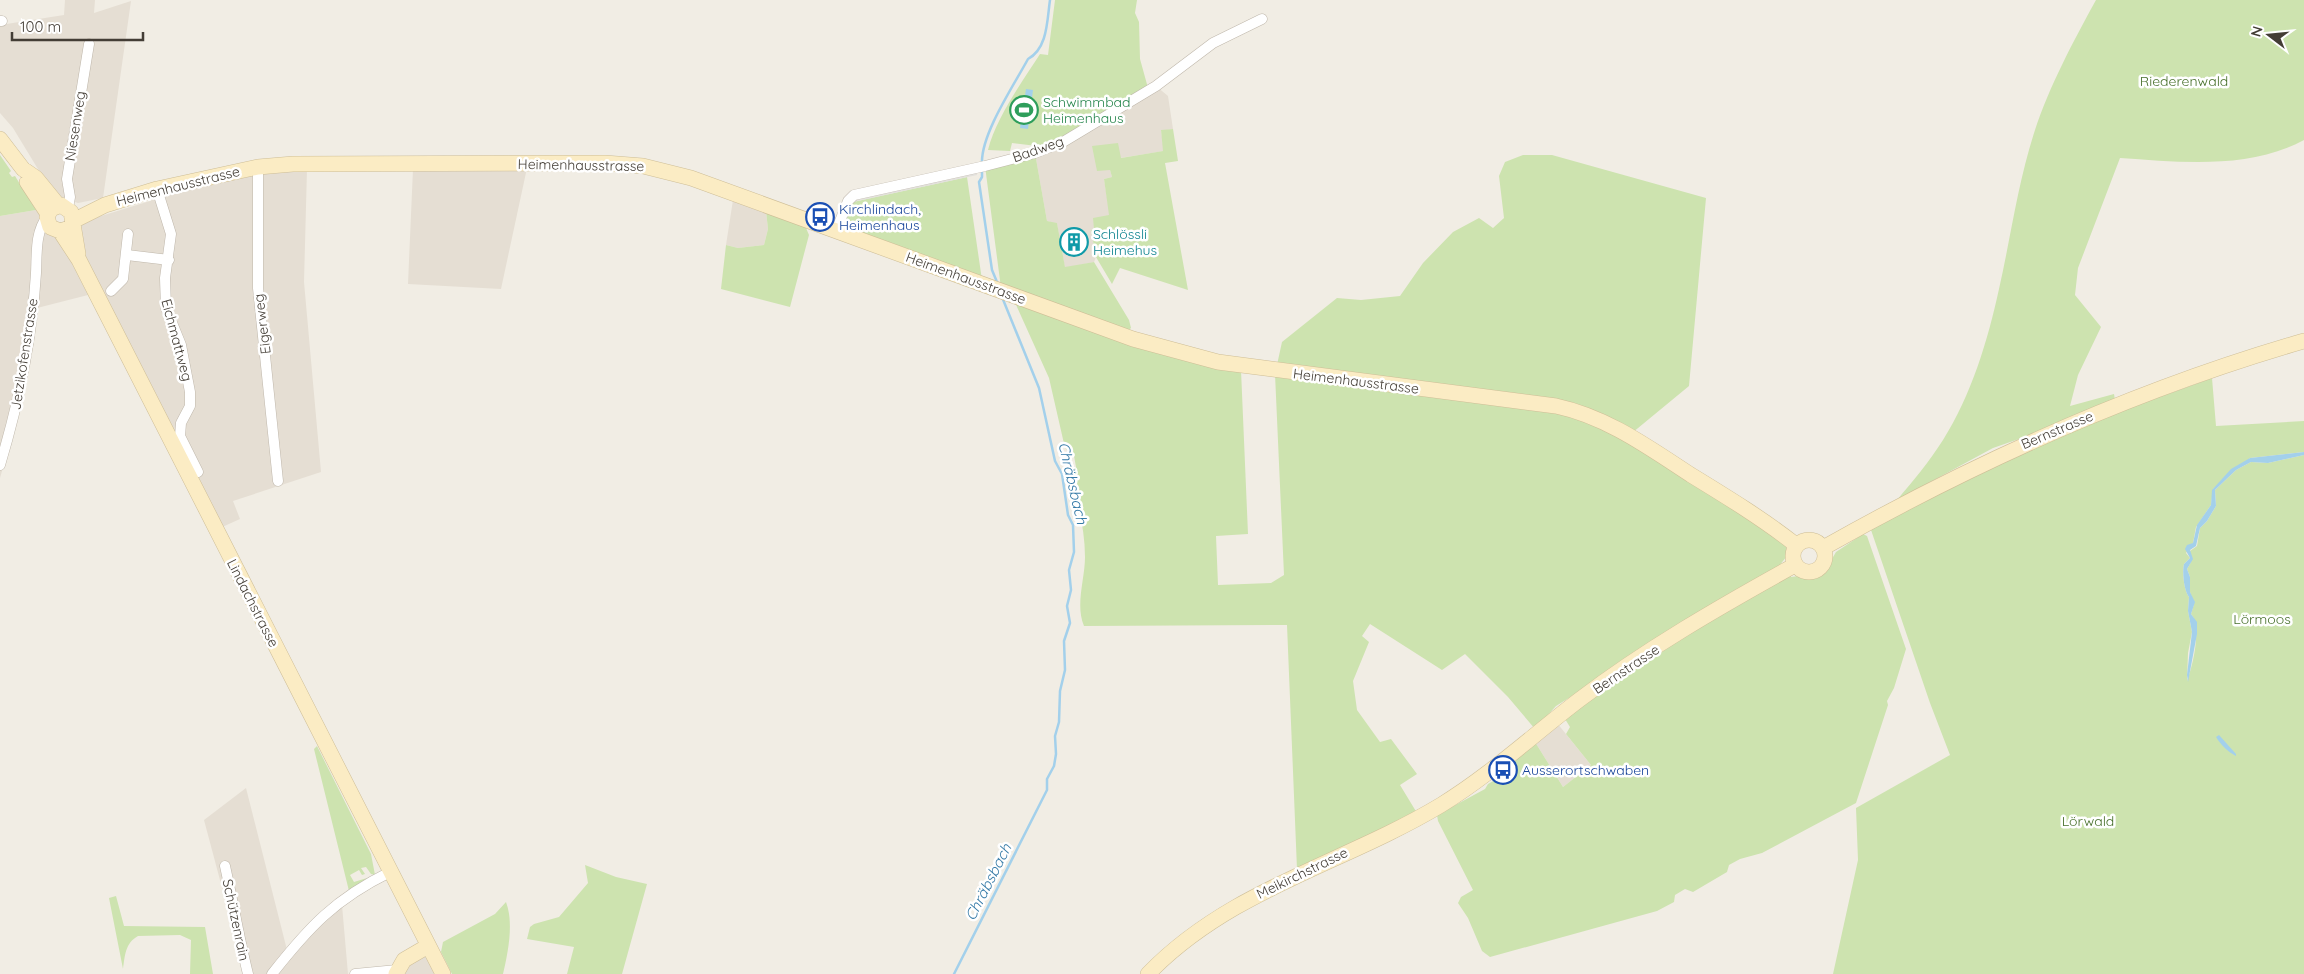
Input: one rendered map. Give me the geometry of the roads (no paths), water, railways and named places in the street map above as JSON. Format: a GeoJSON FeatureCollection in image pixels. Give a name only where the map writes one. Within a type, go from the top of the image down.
{"type":"FeatureCollection","features":[{"type":"Feature","properties":{"kind":"main road","name":"Lindachstrasse"},"geometry":{"type":"LineString","coordinates":[[0,139],[23,169],[36,178],[61,218],[79,260],[443,974]]}},
{"type":"Feature","properties":{"kind":"main road","name":"Heimenhausstrasse"},"geometry":{"type":"LineString","coordinates":[[61,218],[157,189],[258,167],[313,164],[605,163],[644,166],[690,178],[1140,341],[1218,362],[1556,406],[1587,414],[1611,424],[1745,509],[1796,545]]}},
{"type":"Feature","properties":{"kind":"main road","name":"Bernstrasse"},"geometry":{"type":"LineString","coordinates":[[1823,548],[2000,455],[2046,434],[2116,404],[2189,377],[2304,341]]}},
{"type":"Feature","properties":{"kind":"main road"},"geometry":{"type":"LineString","coordinates":[[1802,541],[1818,542],[1823,548],[1824,562],[1817,570],[1808,572],[1795,565],[1792,557],[1796,545],[1802,541]]}},
{"type":"Feature","properties":{"kind":"main road","name":"Bernstrasse"},"geometry":{"type":"LineString","coordinates":[[1466,787],[1630,664],[1755,587],[1795,565]]}},
{"type":"Feature","properties":{"kind":"main road","name":"Meikirchstrasse"},"geometry":{"type":"LineString","coordinates":[[1148,974],[1181,942],[1213,920],[1308,870],[1410,821],[1440,805],[1466,787]]}},
{"type":"Feature","properties":{"kind":"main road"},"geometry":{"type":"LineString","coordinates":[[397,972],[409,956],[428,946]]}},
{"type":"Feature","properties":{"kind":"street","name":"Badweg"},"geometry":{"type":"LineString","coordinates":[[836,231],[848,201],[854,196],[1035,153],[1076,136],[1156,86],[1213,43],[1262,19]]}},
{"type":"Feature","properties":{"kind":"street","name":"Niesenweg"},"geometry":{"type":"LineString","coordinates":[[61,218],[70,197],[67,179],[88,44]]}},
{"type":"Feature","properties":{"kind":"street","name":"Eigerweg"},"geometry":{"type":"LineString","coordinates":[[258,167],[258,288],[278,481]]}},
{"type":"Feature","properties":{"kind":"street","name":"Eichmattweg"},"geometry":{"type":"LineString","coordinates":[[157,189],[171,234],[169,260],[165,278],[166,308],[181,345],[190,392],[190,406],[180,423],[180,436],[198,472]]}},
{"type":"Feature","properties":{"kind":"street","name":"Jetzikofenstrasse"},"geometry":{"type":"LineString","coordinates":[[0,465],[18,403],[33,320],[39,242],[38,232],[61,218]]}},
{"type":"Feature","properties":{"kind":"street"},"geometry":{"type":"LineString","coordinates":[[39,242],[61,218]]}},
{"type":"Feature","properties":{"kind":"street"},"geometry":{"type":"LineString","coordinates":[[111,291],[123,279],[128,234]]}},
{"type":"Feature","properties":{"kind":"street"},"geometry":{"type":"LineString","coordinates":[[127,255],[169,260]]}},
{"type":"Feature","properties":{"kind":"street","name":"Schützenrain"},"geometry":{"type":"LineString","coordinates":[[225,866],[236,914],[238,935],[248,974]]}},
{"type":"Feature","properties":{"kind":"street"},"geometry":{"type":"LineString","coordinates":[[272,974],[316,921],[361,887],[390,872]]}},
{"type":"Feature","properties":{"kind":"street"},"geometry":{"type":"LineString","coordinates":[[355,974],[397,972]]}},
{"type":"Feature","properties":{"kind":"water"},"geometry":{"type":"Polygon","coordinates":[[[1026,89],[1033,90],[1028,129],[1020,128],[1026,89]]]}},
{"type":"Feature","properties":{"kind":"water"},"geometry":{"type":"Polygon","coordinates":[[[2304,452],[2304,455],[2268,463],[2251,462],[2236,470],[2215,490],[2216,506],[2207,521],[2200,528],[2196,546],[2190,550],[2193,559],[2187,569],[2190,577],[2190,592],[2195,602],[2191,614],[2197,622],[2197,634],[2188,682],[2187,675],[2192,632],[2188,611],[2189,597],[2183,572],[2184,564],[2190,558],[2185,549],[2187,545],[2193,543],[2197,525],[2211,505],[2212,490],[2231,469],[2250,458],[2304,452]]]}},
{"type":"Feature","properties":{"kind":"water"},"geometry":{"type":"Polygon","coordinates":[[[2219,735],[2236,756],[2220,743],[2216,737],[2219,735]]]}},
{"type":"Feature","properties":{"kind":"waterway","name":"Chräbsbach"},"geometry":{"type":"LineString","coordinates":[[982,163],[983,151],[992,124],[1028,59],[1035,54],[1043,41],[1050,0]]}},
{"type":"Feature","properties":{"kind":"waterway","name":"Chräbsbach"},"geometry":{"type":"LineString","coordinates":[[982,171],[982,177],[979,182],[992,270],[997,282]]}},
{"type":"Feature","properties":{"kind":"waterway","name":"Chräbsbach"},"geometry":{"type":"LineString","coordinates":[[954,974],[1047,790],[1047,779],[1054,766],[1056,754],[1055,736],[1059,722],[1060,691],[1065,670],[1064,641],[1070,623],[1067,606],[1071,590],[1069,570],[1074,552],[1073,525],[1068,515],[1062,474],[1055,461],[1039,388],[1002,297]]}},
{"type":"Feature","properties":{"kind":"place","name":"Schwimmbad Heimenhaus"},"geometry":{"type":"Point","coordinates":[1024,110]}},
{"type":"Feature","properties":{"kind":"place","name":"Kirchlindach, Heimenhaus"},"geometry":{"type":"Point","coordinates":[820,217]}},
{"type":"Feature","properties":{"kind":"place","name":"Schlössli Heimehus"},"geometry":{"type":"Point","coordinates":[1074,242]}},
{"type":"Feature","properties":{"kind":"place","name":"Ausserortschwaben"},"geometry":{"type":"Point","coordinates":[1503,770]}},
{"type":"Feature","properties":{"kind":"park label","name":"Riederenwald"},"geometry":{"type":"Point","coordinates":[2184,81]}},
{"type":"Feature","properties":{"kind":"park label","name":"Lörmoos"},"geometry":{"type":"Point","coordinates":[2262,619]}},
{"type":"Feature","properties":{"kind":"park label","name":"Lörwald"},"geometry":{"type":"Point","coordinates":[2088,821]}}]}
